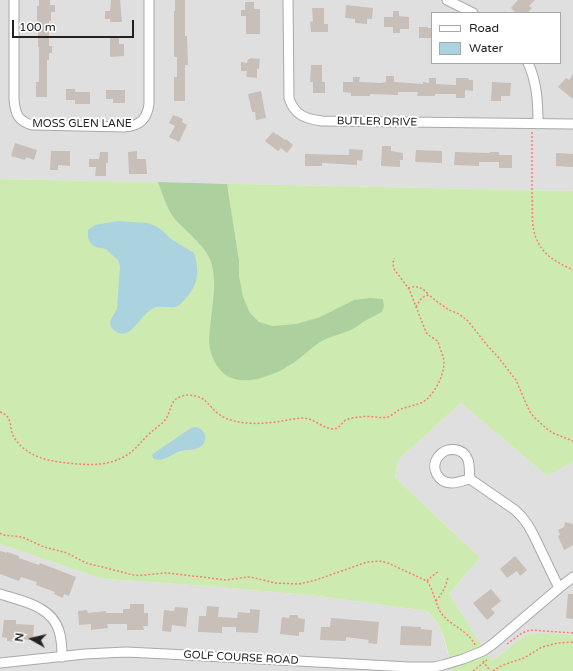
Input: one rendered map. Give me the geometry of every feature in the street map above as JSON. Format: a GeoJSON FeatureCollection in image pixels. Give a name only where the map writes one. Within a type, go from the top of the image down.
{"type":"FeatureCollection","features":[{"type":"Feature","properties":{"kind":"street","name":"MOSS GLEN LANE"},"geometry":{"type":"LineString","coordinates":[[14,0],[14,99],[16,113],[19,118],[27,124],[33,125],[124,127],[139,123],[149,108],[149,0]]}},
{"type":"Feature","properties":{"kind":"street","name":"BUTLER DRIVE"},"geometry":{"type":"LineString","coordinates":[[288,0],[289,98],[294,109],[302,116],[322,121],[535,127],[573,124]]}},
{"type":"Feature","properties":{"kind":"street"},"geometry":{"type":"LineString","coordinates":[[447,0],[471,12]]}},
{"type":"Feature","properties":{"kind":"street"},"geometry":{"type":"LineString","coordinates":[[528,64],[536,87],[535,127]]}},
{"type":"Feature","properties":{"kind":"street"},"geometry":{"type":"LineString","coordinates":[[470,478],[515,510],[522,517],[533,534],[559,588]]}},
{"type":"Feature","properties":{"kind":"street","name":"GOLF COURSE ROAD"},"geometry":{"type":"LineString","coordinates":[[0,663],[107,653],[151,653],[443,668],[478,653],[493,644],[573,577]]}},
{"type":"Feature","properties":{"kind":"street"},"geometry":{"type":"LineString","coordinates":[[0,594],[37,607],[48,614],[59,630],[62,646],[62,657]]}},
{"type":"Feature","properties":{"kind":"path"},"geometry":{"type":"LineString","coordinates":[[535,127],[533,215],[535,236],[537,242],[543,250],[563,266],[573,270]]}},
{"type":"Feature","properties":{"kind":"path"},"geometry":{"type":"LineString","coordinates":[[0,412],[9,418],[16,440],[31,453],[45,460],[93,465],[112,462],[129,454],[165,420],[175,400],[184,396],[193,396],[204,399],[223,417],[246,423],[274,422],[306,418],[332,429],[337,428],[345,421],[352,418],[364,416],[379,418],[390,416],[399,410],[412,406],[426,399],[434,390],[442,374],[444,362],[437,341],[426,332],[408,288],[394,269],[394,258]]}},
{"type":"Feature","properties":{"kind":"path"},"geometry":{"type":"LineString","coordinates":[[408,288],[414,286],[422,288],[449,310],[468,321],[516,380],[524,401],[534,418],[553,433],[573,441]]}},
{"type":"Feature","properties":{"kind":"path"},"geometry":{"type":"LineString","coordinates":[[416,307],[425,295],[429,295]]}},
{"type":"Feature","properties":{"kind":"path"},"geometry":{"type":"LineString","coordinates":[[0,533],[22,536],[44,547],[67,553],[86,563],[131,575],[168,573],[226,580],[248,577],[275,583],[299,584],[316,580],[367,562],[380,561],[388,563],[427,581],[444,617],[466,633],[490,671]]}},
{"type":"Feature","properties":{"kind":"path"},"geometry":{"type":"LineString","coordinates":[[427,581],[439,571]]}},
{"type":"Feature","properties":{"kind":"path"},"geometry":{"type":"LineString","coordinates":[[436,601],[446,585],[448,577]]}},
{"type":"Feature","properties":{"kind":"path"},"geometry":{"type":"LineString","coordinates":[[506,645],[522,633],[530,630],[573,633]]}},
{"type":"Feature","properties":{"kind":"path"},"geometry":{"type":"LineString","coordinates":[[493,671],[524,658],[542,647],[558,643],[573,642]]}},
{"type":"Feature","properties":{"kind":"path"},"geometry":{"type":"LineString","coordinates":[[474,671],[489,657]]}},
{"type":"Feature","properties":{"kind":"shaded area"},"geometry":{"type":"Polygon","coordinates":[[[0,0],[573,0],[573,191],[0,179],[0,0]]]}},
{"type":"Feature","properties":{"kind":"shaded area"},"geometry":{"type":"Polygon","coordinates":[[[461,403],[547,476],[573,462],[573,635],[535,634],[524,636],[492,661],[449,594],[480,558],[395,477],[398,460],[461,403]]]}},
{"type":"Feature","properties":{"kind":"shaded area"},"geometry":{"type":"Polygon","coordinates":[[[0,544],[96,577],[106,579],[318,596],[427,611],[442,632],[452,671],[0,671],[0,544]]]}},
{"type":"Feature","properties":{"kind":"green space"},"geometry":{"type":"Polygon","coordinates":[[[0,179],[573,191],[573,462],[547,476],[461,403],[398,460],[395,477],[480,558],[449,594],[492,661],[524,636],[529,634],[548,633],[573,635],[573,671],[452,671],[447,646],[442,631],[427,611],[318,596],[106,579],[96,577],[0,544],[0,179]]]}},
{"type":"Feature","properties":{"kind":"green space"},"geometry":{"type":"Polygon","coordinates":[[[158,182],[227,184],[243,297],[250,313],[259,322],[272,326],[296,324],[320,317],[354,300],[370,298],[383,299],[384,306],[382,312],[351,330],[322,341],[293,363],[263,378],[243,380],[228,376],[217,366],[209,345],[214,276],[209,256],[171,214],[158,182]]]}},
{"type":"Feature","properties":{"kind":"water"},"geometry":{"type":"Polygon","coordinates":[[[118,221],[147,223],[156,226],[171,239],[194,253],[197,266],[197,278],[193,289],[178,306],[154,308],[146,314],[134,328],[123,334],[114,330],[110,322],[117,309],[120,266],[118,260],[106,249],[96,247],[91,244],[88,238],[88,230],[95,225],[118,221]]]}},
{"type":"Feature","properties":{"kind":"water"},"geometry":{"type":"Polygon","coordinates":[[[195,427],[204,432],[205,442],[203,445],[195,449],[181,451],[164,459],[156,460],[153,458],[152,455],[154,453],[191,428],[195,427]]]}},
{"type":"Feature","properties":{"kind":"building"},"geometry":{"type":"Polygon","coordinates":[[[39,0],[50,0],[50,5],[55,5],[55,12],[51,12],[51,21],[49,21],[49,46],[52,46],[52,53],[49,53],[49,60],[47,60],[47,97],[36,97],[36,82],[39,82],[37,6],[39,6],[39,0]]]}},
{"type":"Feature","properties":{"kind":"building"},"geometry":{"type":"Polygon","coordinates":[[[111,0],[120,0],[122,22],[110,22],[110,19],[105,19],[105,11],[110,11],[111,0]]]}},
{"type":"Feature","properties":{"kind":"building"},"geometry":{"type":"Polygon","coordinates":[[[175,0],[185,0],[185,36],[187,36],[188,65],[185,65],[185,101],[174,101],[174,77],[177,77],[177,57],[174,57],[175,0]]]}},
{"type":"Feature","properties":{"kind":"building"},"geometry":{"type":"Polygon","coordinates":[[[518,0],[535,0],[529,6],[532,8],[528,12],[515,12],[511,8],[518,0]]]}},
{"type":"Feature","properties":{"kind":"building"},"geometry":{"type":"Polygon","coordinates":[[[245,2],[254,2],[254,9],[260,9],[260,34],[246,34],[246,16],[241,16],[241,10],[245,10],[245,2]]]}},
{"type":"Feature","properties":{"kind":"building"},"geometry":{"type":"Polygon","coordinates":[[[346,5],[373,8],[372,19],[367,19],[367,24],[355,23],[355,19],[345,18],[346,5]]]}},
{"type":"Feature","properties":{"kind":"building"},"geometry":{"type":"Polygon","coordinates":[[[312,8],[324,8],[324,24],[328,24],[328,32],[311,32],[310,22],[313,21],[312,8]]]}},
{"type":"Feature","properties":{"kind":"building"},"geometry":{"type":"Polygon","coordinates":[[[393,11],[399,11],[399,16],[409,17],[409,29],[400,29],[400,33],[393,33],[393,27],[384,27],[384,17],[393,17],[393,11]]]}},
{"type":"Feature","properties":{"kind":"building"},"geometry":{"type":"Polygon","coordinates":[[[419,27],[431,28],[431,38],[419,38],[419,27]]]}},
{"type":"Feature","properties":{"kind":"building"},"geometry":{"type":"Polygon","coordinates":[[[110,37],[119,37],[119,44],[124,44],[124,56],[110,57],[110,37]]]}},
{"type":"Feature","properties":{"kind":"building"},"geometry":{"type":"Polygon","coordinates":[[[248,59],[260,59],[259,69],[257,69],[257,78],[246,77],[247,71],[241,71],[241,62],[247,63],[248,59]]]}},
{"type":"Feature","properties":{"kind":"building"},"geometry":{"type":"Polygon","coordinates":[[[311,65],[322,65],[322,82],[325,82],[325,93],[313,93],[313,82],[310,82],[311,65]]]}},
{"type":"Feature","properties":{"kind":"building"},"geometry":{"type":"Polygon","coordinates":[[[573,74],[573,99],[558,87],[566,78],[569,80],[573,74]]]}},
{"type":"Feature","properties":{"kind":"building"},"geometry":{"type":"Polygon","coordinates":[[[386,76],[394,76],[394,82],[423,84],[423,82],[429,83],[429,78],[436,78],[436,84],[456,85],[456,78],[468,78],[469,80],[473,80],[473,91],[465,90],[465,98],[456,98],[456,94],[417,96],[418,92],[398,92],[398,95],[370,94],[370,96],[351,96],[351,93],[343,92],[343,82],[353,82],[353,77],[360,77],[359,82],[381,83],[386,82],[386,76]]]}},
{"type":"Feature","properties":{"kind":"building"},"geometry":{"type":"Polygon","coordinates":[[[492,82],[511,83],[510,96],[501,96],[501,101],[491,101],[492,82]]]}},
{"type":"Feature","properties":{"kind":"building"},"geometry":{"type":"Polygon","coordinates":[[[66,89],[75,89],[75,92],[90,92],[90,104],[75,104],[75,100],[66,100],[66,89]]]}},
{"type":"Feature","properties":{"kind":"building"},"geometry":{"type":"Polygon","coordinates":[[[106,90],[125,90],[125,103],[113,103],[113,99],[106,99],[106,90]]]}},
{"type":"Feature","properties":{"kind":"building"},"geometry":{"type":"Polygon","coordinates":[[[261,91],[266,118],[256,120],[255,112],[252,112],[248,94],[261,91]]]}},
{"type":"Feature","properties":{"kind":"building"},"geometry":{"type":"Polygon","coordinates":[[[173,115],[183,119],[182,122],[187,125],[179,142],[169,137],[175,126],[169,123],[173,115]]]}},
{"type":"Feature","properties":{"kind":"building"},"geometry":{"type":"Polygon","coordinates":[[[273,132],[285,140],[286,139],[293,145],[287,153],[281,148],[278,151],[265,141],[273,132]]]}},
{"type":"Feature","properties":{"kind":"building"},"geometry":{"type":"Polygon","coordinates":[[[15,143],[37,150],[34,160],[26,157],[25,160],[11,156],[15,143]]]}},
{"type":"Feature","properties":{"kind":"building"},"geometry":{"type":"Polygon","coordinates":[[[382,146],[391,146],[391,151],[403,153],[403,160],[400,160],[400,167],[381,166],[382,146]]]}},
{"type":"Feature","properties":{"kind":"building"},"geometry":{"type":"Polygon","coordinates":[[[349,149],[363,150],[362,161],[357,160],[357,165],[322,163],[322,166],[305,166],[305,154],[349,155],[349,149]]]}},
{"type":"Feature","properties":{"kind":"building"},"geometry":{"type":"Polygon","coordinates":[[[416,150],[442,151],[442,163],[415,162],[416,150]]]}},
{"type":"Feature","properties":{"kind":"building"},"geometry":{"type":"Polygon","coordinates":[[[51,151],[70,151],[70,166],[58,165],[58,170],[50,170],[51,151]]]}},
{"type":"Feature","properties":{"kind":"building"},"geometry":{"type":"Polygon","coordinates":[[[137,151],[137,159],[146,159],[147,174],[129,174],[128,152],[137,151]]]}},
{"type":"Feature","properties":{"kind":"building"},"geometry":{"type":"Polygon","coordinates":[[[100,152],[108,152],[106,176],[95,176],[96,167],[89,167],[89,159],[99,159],[100,152]]]}},
{"type":"Feature","properties":{"kind":"building"},"geometry":{"type":"Polygon","coordinates":[[[455,152],[499,152],[499,155],[512,155],[512,168],[499,168],[499,162],[479,162],[479,166],[454,165],[455,152]]]}},
{"type":"Feature","properties":{"kind":"building"},"geometry":{"type":"Polygon","coordinates":[[[556,153],[573,154],[573,167],[556,166],[556,153]]]}},
{"type":"Feature","properties":{"kind":"building"},"geometry":{"type":"Polygon","coordinates":[[[565,522],[573,524],[573,545],[564,550],[558,536],[560,535],[558,530],[564,527],[565,522]]]}},
{"type":"Feature","properties":{"kind":"building"},"geometry":{"type":"Polygon","coordinates":[[[0,551],[19,556],[19,558],[39,565],[40,563],[76,577],[69,596],[64,594],[63,598],[54,594],[55,592],[36,585],[37,582],[21,577],[19,581],[0,574],[0,551]]]}},
{"type":"Feature","properties":{"kind":"building"},"geometry":{"type":"Polygon","coordinates":[[[515,556],[527,570],[520,576],[517,571],[507,578],[500,569],[515,556]]]}},
{"type":"Feature","properties":{"kind":"building"},"geometry":{"type":"Polygon","coordinates":[[[491,589],[501,601],[491,609],[495,613],[487,620],[473,603],[491,589]]]}},
{"type":"Feature","properties":{"kind":"building"},"geometry":{"type":"Polygon","coordinates":[[[568,594],[573,594],[573,619],[566,618],[568,594]]]}},
{"type":"Feature","properties":{"kind":"building"},"geometry":{"type":"Polygon","coordinates":[[[130,604],[144,604],[144,613],[148,613],[148,626],[143,626],[144,630],[127,630],[127,624],[107,624],[108,628],[91,630],[91,624],[79,625],[78,611],[87,610],[88,613],[106,611],[106,613],[123,613],[123,609],[130,609],[130,604]]]}},
{"type":"Feature","properties":{"kind":"building"},"geometry":{"type":"Polygon","coordinates":[[[207,606],[219,607],[218,617],[237,618],[238,612],[250,613],[250,609],[260,610],[258,633],[236,632],[236,627],[222,627],[222,633],[198,632],[199,616],[206,616],[207,606]]]}},
{"type":"Feature","properties":{"kind":"building"},"geometry":{"type":"Polygon","coordinates":[[[175,607],[188,608],[186,627],[172,625],[171,632],[162,631],[164,610],[174,611],[175,607]]]}},
{"type":"Feature","properties":{"kind":"building"},"geometry":{"type":"Polygon","coordinates":[[[290,615],[298,615],[298,618],[305,619],[304,632],[299,632],[299,636],[280,634],[282,617],[289,618],[290,615]]]}},
{"type":"Feature","properties":{"kind":"building"},"geometry":{"type":"Polygon","coordinates":[[[331,618],[379,622],[377,644],[368,643],[369,640],[346,637],[346,641],[320,640],[321,627],[330,627],[331,618]]]}},
{"type":"Feature","properties":{"kind":"building"},"geometry":{"type":"Polygon","coordinates":[[[4,620],[16,620],[16,624],[34,625],[33,640],[16,639],[16,642],[7,641],[7,638],[2,637],[4,620]]]}},
{"type":"Feature","properties":{"kind":"building"},"geometry":{"type":"Polygon","coordinates":[[[401,626],[421,627],[421,629],[432,630],[431,646],[400,645],[401,626]]]}}]}
